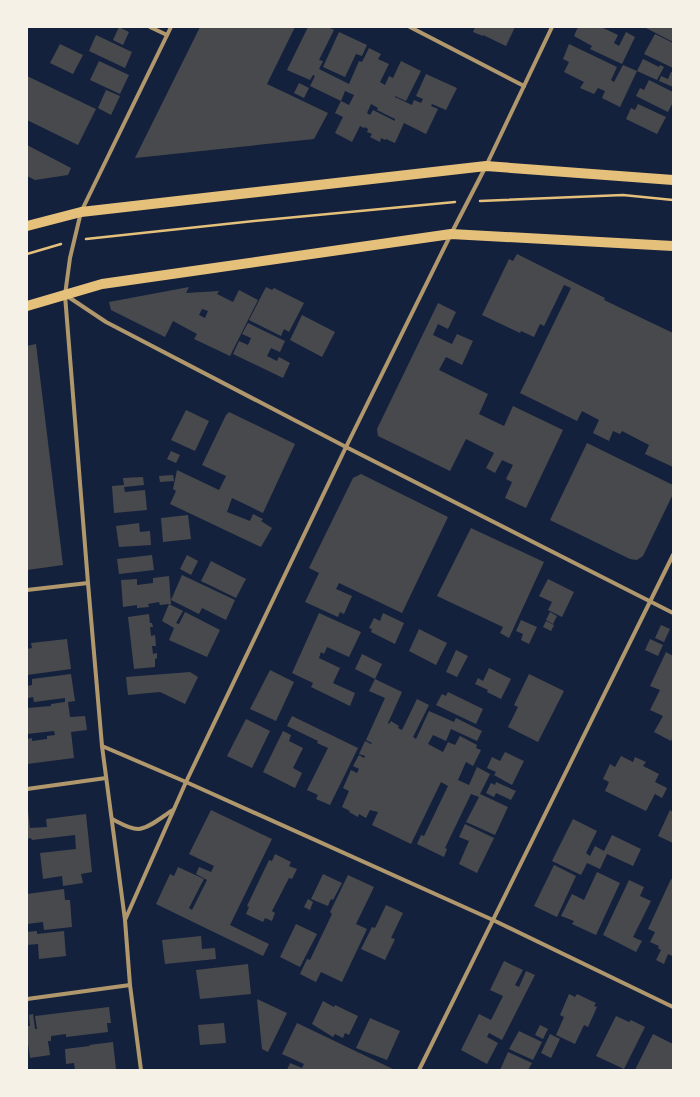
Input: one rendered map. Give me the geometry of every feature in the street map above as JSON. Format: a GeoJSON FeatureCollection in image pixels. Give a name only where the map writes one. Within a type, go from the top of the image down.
{"type":"FeatureCollection","features":[{"type":"Feature","properties":{"kind":"main road"},"geometry":{"type":"LineString","coordinates":[[30,223],[81,212],[486,166],[673,180]]}},
{"type":"Feature","properties":{"kind":"main road"},"geometry":{"type":"LineString","coordinates":[[27,306],[102,284],[451,234],[673,246]]}},
{"type":"Feature","properties":{"kind":"street"},"geometry":{"type":"LineString","coordinates":[[150,27],[167,35]]}},
{"type":"Feature","properties":{"kind":"street"},"geometry":{"type":"LineString","coordinates":[[141,1070],[130,985],[125,920],[102,746],[65,295],[70,258],[81,212],[171,27]]}},
{"type":"Feature","properties":{"kind":"street"},"geometry":{"type":"LineString","coordinates":[[410,27],[524,86]]}},
{"type":"Feature","properties":{"kind":"street"},"geometry":{"type":"LineString","coordinates":[[125,920],[186,782],[346,447],[486,166],[552,27]]}},
{"type":"Feature","properties":{"kind":"street"},"geometry":{"type":"LineString","coordinates":[[65,295],[106,322],[346,447],[673,613]]}},
{"type":"Feature","properties":{"kind":"street"},"geometry":{"type":"LineString","coordinates":[[420,1070],[673,555]]}},
{"type":"Feature","properties":{"kind":"street"},"geometry":{"type":"LineString","coordinates":[[27,590],[88,583]]}},
{"type":"Feature","properties":{"kind":"street"},"geometry":{"type":"LineString","coordinates":[[102,746],[186,782],[493,920],[673,1007]]}},
{"type":"Feature","properties":{"kind":"street"},"geometry":{"type":"LineString","coordinates":[[27,789],[106,778]]}},
{"type":"Feature","properties":{"kind":"street"},"geometry":{"type":"LineString","coordinates":[[112,819],[137,829],[145,828],[173,810]]}},
{"type":"Feature","properties":{"kind":"street"},"geometry":{"type":"LineString","coordinates":[[27,999],[130,985]]}},
{"type":"Feature","properties":{"kind":"path"},"geometry":{"type":"LineString","coordinates":[[27,254],[74,240],[468,201],[623,195],[673,200]]}},
{"type":"Feature","properties":{"kind":"building"},"geometry":{"type":"Polygon","coordinates":[[[119,27],[129,32],[123,45],[113,40],[119,27]]]}},
{"type":"Feature","properties":{"kind":"building"},"geometry":{"type":"Polygon","coordinates":[[[200,27],[295,27],[267,84],[328,113],[314,139],[135,158],[200,27]]]}},
{"type":"Feature","properties":{"kind":"building"},"geometry":{"type":"Polygon","coordinates":[[[308,27],[328,27],[334,30],[319,60],[323,61],[319,69],[349,84],[359,61],[362,62],[369,48],[381,54],[378,59],[389,64],[380,82],[385,85],[389,76],[393,78],[401,61],[421,71],[406,101],[395,96],[412,105],[414,100],[421,103],[423,99],[416,96],[426,74],[457,88],[446,110],[432,104],[431,106],[438,109],[426,134],[404,123],[395,143],[381,138],[380,142],[370,137],[372,134],[367,132],[368,129],[360,126],[352,142],[335,133],[343,117],[335,113],[341,101],[310,86],[315,76],[313,75],[310,80],[287,70],[308,27]],[[345,91],[341,101],[349,105],[354,95],[345,91]],[[371,104],[367,113],[370,115],[373,110],[395,121],[395,119],[377,110],[378,108],[371,104]]]}},
{"type":"Feature","properties":{"kind":"building"},"geometry":{"type":"Polygon","coordinates":[[[475,27],[515,27],[506,46],[473,32],[475,27]]]}},
{"type":"Feature","properties":{"kind":"building"},"geometry":{"type":"Polygon","coordinates":[[[578,27],[601,27],[618,35],[614,43],[619,46],[626,32],[635,37],[622,64],[590,49],[592,46],[574,36],[578,27]]]}},
{"type":"Feature","properties":{"kind":"building"},"geometry":{"type":"Polygon","coordinates":[[[644,27],[673,27],[673,42],[644,27]]]}},
{"type":"Feature","properties":{"kind":"building"},"geometry":{"type":"Polygon","coordinates":[[[339,32],[367,45],[362,56],[356,54],[345,77],[323,67],[339,32]]]}},
{"type":"Feature","properties":{"kind":"building"},"geometry":{"type":"Polygon","coordinates":[[[655,34],[673,43],[673,68],[644,54],[655,34]]]}},
{"type":"Feature","properties":{"kind":"building"},"geometry":{"type":"Polygon","coordinates":[[[96,35],[132,52],[125,68],[89,51],[96,35]]]}},
{"type":"Feature","properties":{"kind":"building"},"geometry":{"type":"Polygon","coordinates":[[[60,44],[83,55],[73,74],[50,63],[60,44]]]}},
{"type":"Feature","properties":{"kind":"building"},"geometry":{"type":"Polygon","coordinates":[[[569,44],[617,67],[611,80],[614,82],[623,65],[637,71],[620,107],[602,98],[605,91],[598,88],[594,94],[580,88],[584,82],[564,72],[569,62],[563,59],[569,44]]]}},
{"type":"Feature","properties":{"kind":"building"},"geometry":{"type":"Polygon","coordinates":[[[643,59],[659,67],[660,65],[664,67],[657,80],[637,71],[643,59]]]}},
{"type":"Feature","properties":{"kind":"building"},"geometry":{"type":"Polygon","coordinates":[[[99,61],[129,75],[120,94],[90,80],[99,61]]]}},
{"type":"Feature","properties":{"kind":"building"},"geometry":{"type":"Polygon","coordinates":[[[671,72],[673,72],[673,87],[659,81],[661,76],[668,79],[671,72]]]}},
{"type":"Feature","properties":{"kind":"building"},"geometry":{"type":"Polygon","coordinates":[[[27,76],[96,109],[78,145],[27,120],[27,76]]]}},
{"type":"Feature","properties":{"kind":"building"},"geometry":{"type":"Polygon","coordinates":[[[649,80],[673,92],[673,102],[668,112],[636,96],[640,88],[644,90],[649,80]]]}},
{"type":"Feature","properties":{"kind":"building"},"geometry":{"type":"Polygon","coordinates":[[[299,83],[309,88],[304,98],[294,93],[299,83]]]}},
{"type":"Feature","properties":{"kind":"building"},"geometry":{"type":"Polygon","coordinates":[[[106,90],[120,96],[111,115],[98,108],[106,90]]]}},
{"type":"Feature","properties":{"kind":"building"},"geometry":{"type":"Polygon","coordinates":[[[638,104],[666,117],[657,134],[626,119],[631,108],[635,110],[638,104]]]}},
{"type":"Feature","properties":{"kind":"building"},"geometry":{"type":"Polygon","coordinates":[[[27,145],[71,168],[68,175],[35,180],[27,176],[27,145]]]}},
{"type":"Feature","properties":{"kind":"building"},"geometry":{"type":"Polygon","coordinates":[[[517,254],[605,298],[604,300],[673,333],[673,467],[645,454],[649,445],[622,431],[620,434],[613,431],[609,441],[593,433],[599,420],[582,411],[577,421],[520,393],[571,288],[564,285],[544,326],[540,324],[534,337],[521,331],[520,333],[482,315],[509,259],[513,261],[517,254]]]}},
{"type":"Feature","properties":{"kind":"building"},"geometry":{"type":"Polygon","coordinates":[[[189,287],[186,293],[219,291],[217,294],[233,302],[239,290],[258,300],[230,356],[194,339],[197,334],[173,321],[165,337],[111,310],[109,302],[189,287]],[[202,309],[199,315],[205,318],[208,311],[202,309]]]}},
{"type":"Feature","properties":{"kind":"building"},"geometry":{"type":"Polygon","coordinates":[[[266,287],[272,290],[274,288],[304,303],[289,332],[284,329],[281,336],[249,320],[266,287]]]}},
{"type":"Feature","properties":{"kind":"building"},"geometry":{"type":"Polygon","coordinates":[[[438,303],[456,312],[448,329],[438,324],[433,335],[452,344],[457,334],[473,341],[462,365],[446,357],[439,370],[488,394],[479,414],[504,426],[513,406],[563,430],[526,508],[505,498],[512,482],[506,479],[513,465],[502,460],[495,473],[486,468],[494,453],[466,439],[450,471],[378,436],[377,429],[438,303]]]}},
{"type":"Feature","properties":{"kind":"building"},"geometry":{"type":"Polygon","coordinates":[[[302,315],[335,332],[322,357],[290,340],[302,315]]]}},
{"type":"Feature","properties":{"kind":"building"},"geometry":{"type":"Polygon","coordinates":[[[248,323],[285,341],[280,352],[271,348],[267,356],[277,361],[279,357],[290,363],[283,378],[233,354],[239,341],[248,345],[251,338],[242,334],[248,323]]]}},
{"type":"Feature","properties":{"kind":"building"},"geometry":{"type":"Polygon","coordinates":[[[36,344],[63,565],[27,570],[27,346],[36,344]]]}},
{"type":"Feature","properties":{"kind":"building"},"geometry":{"type":"Polygon","coordinates":[[[186,410],[209,421],[195,451],[171,440],[186,410]]]}},
{"type":"Feature","properties":{"kind":"building"},"geometry":{"type":"Polygon","coordinates":[[[229,412],[295,444],[263,513],[232,498],[227,512],[250,521],[253,514],[263,519],[261,521],[272,528],[261,547],[170,504],[176,491],[173,489],[177,470],[219,490],[226,476],[202,465],[226,415],[229,412]]]}},
{"type":"Feature","properties":{"kind":"building"},"geometry":{"type":"Polygon","coordinates":[[[587,443],[673,485],[673,494],[643,556],[637,560],[630,559],[550,520],[587,443]]]}},
{"type":"Feature","properties":{"kind":"building"},"geometry":{"type":"Polygon","coordinates":[[[171,451],[180,455],[176,463],[167,459],[171,451]]]}},
{"type":"Feature","properties":{"kind":"building"},"geometry":{"type":"Polygon","coordinates":[[[361,474],[448,517],[402,613],[339,583],[336,589],[352,596],[344,614],[340,612],[338,617],[305,602],[319,573],[309,568],[353,478],[361,474]]]}},
{"type":"Feature","properties":{"kind":"building"},"geometry":{"type":"Polygon","coordinates":[[[173,475],[174,481],[160,482],[159,476],[173,475]]]}},
{"type":"Feature","properties":{"kind":"building"},"geometry":{"type":"Polygon","coordinates":[[[143,477],[144,485],[124,487],[125,492],[145,490],[147,510],[114,513],[112,486],[124,485],[123,478],[143,477]]]}},
{"type":"Feature","properties":{"kind":"building"},"geometry":{"type":"Polygon","coordinates":[[[188,515],[191,539],[163,542],[161,518],[188,515]]]}},
{"type":"Feature","properties":{"kind":"building"},"geometry":{"type":"Polygon","coordinates":[[[139,523],[140,532],[150,531],[151,545],[119,547],[116,526],[139,523]]]}},
{"type":"Feature","properties":{"kind":"building"},"geometry":{"type":"Polygon","coordinates":[[[471,528],[544,562],[509,638],[500,633],[503,627],[437,596],[471,528]]]}},
{"type":"Feature","properties":{"kind":"building"},"geometry":{"type":"Polygon","coordinates":[[[152,555],[154,570],[119,574],[117,559],[152,555]]]}},
{"type":"Feature","properties":{"kind":"building"},"geometry":{"type":"Polygon","coordinates":[[[187,555],[198,561],[191,575],[180,569],[187,555]]]}},
{"type":"Feature","properties":{"kind":"building"},"geometry":{"type":"Polygon","coordinates":[[[211,561],[246,579],[236,598],[201,581],[211,561]]]}},
{"type":"Feature","properties":{"kind":"building"},"geometry":{"type":"Polygon","coordinates":[[[182,575],[235,600],[226,620],[202,608],[199,614],[171,600],[182,575]]]}},
{"type":"Feature","properties":{"kind":"building"},"geometry":{"type":"Polygon","coordinates":[[[169,576],[171,604],[160,605],[159,602],[148,604],[149,607],[137,608],[137,605],[123,607],[121,580],[137,579],[137,585],[153,583],[153,578],[169,576]]]}},
{"type":"Feature","properties":{"kind":"building"},"geometry":{"type":"Polygon","coordinates":[[[548,579],[574,592],[562,617],[548,610],[552,602],[539,596],[548,579]]]}},
{"type":"Feature","properties":{"kind":"building"},"geometry":{"type":"Polygon","coordinates":[[[169,604],[183,611],[176,623],[179,624],[185,612],[220,630],[207,657],[169,640],[174,628],[162,621],[169,604]]]}},
{"type":"Feature","properties":{"kind":"building"},"geometry":{"type":"Polygon","coordinates":[[[550,612],[557,616],[553,624],[546,620],[550,612]]]}},
{"type":"Feature","properties":{"kind":"building"},"geometry":{"type":"Polygon","coordinates":[[[319,613],[361,632],[349,657],[327,647],[324,654],[321,652],[319,658],[340,668],[333,683],[355,693],[350,706],[311,687],[313,683],[292,673],[319,613]]]}},
{"type":"Feature","properties":{"kind":"building"},"geometry":{"type":"Polygon","coordinates":[[[383,613],[404,623],[395,644],[371,632],[372,629],[369,628],[374,618],[380,621],[383,613]]]}},
{"type":"Feature","properties":{"kind":"building"},"geometry":{"type":"Polygon","coordinates":[[[149,614],[150,623],[152,623],[153,627],[150,627],[151,636],[155,635],[156,646],[152,646],[153,654],[157,653],[155,667],[134,669],[128,617],[149,614]]]}},
{"type":"Feature","properties":{"kind":"building"},"geometry":{"type":"Polygon","coordinates":[[[521,620],[537,627],[529,644],[521,640],[523,634],[516,631],[521,620]]]}},
{"type":"Feature","properties":{"kind":"building"},"geometry":{"type":"Polygon","coordinates":[[[546,621],[554,625],[551,631],[543,627],[546,621]]]}},
{"type":"Feature","properties":{"kind":"building"},"geometry":{"type":"Polygon","coordinates":[[[661,625],[670,629],[664,642],[655,638],[661,625]]]}},
{"type":"Feature","properties":{"kind":"building"},"geometry":{"type":"Polygon","coordinates":[[[419,629],[447,643],[436,665],[409,651],[419,629]]]}},
{"type":"Feature","properties":{"kind":"building"},"geometry":{"type":"Polygon","coordinates":[[[67,639],[71,669],[27,675],[27,649],[32,648],[31,643],[67,639]]]}},
{"type":"Feature","properties":{"kind":"building"},"geometry":{"type":"Polygon","coordinates":[[[650,639],[663,645],[658,656],[645,650],[650,639]]]}},
{"type":"Feature","properties":{"kind":"building"},"geometry":{"type":"Polygon","coordinates":[[[456,650],[468,656],[457,677],[446,672],[456,650]]]}},
{"type":"Feature","properties":{"kind":"building"},"geometry":{"type":"Polygon","coordinates":[[[666,652],[673,656],[673,736],[671,741],[654,732],[663,716],[650,710],[660,690],[650,686],[666,652]]]}},
{"type":"Feature","properties":{"kind":"building"},"geometry":{"type":"Polygon","coordinates":[[[362,654],[382,664],[375,679],[355,669],[362,654]]]}},
{"type":"Feature","properties":{"kind":"building"},"geometry":{"type":"Polygon","coordinates":[[[489,668],[511,679],[501,699],[487,692],[488,690],[475,684],[478,678],[483,681],[489,668]]]}},
{"type":"Feature","properties":{"kind":"building"},"geometry":{"type":"Polygon","coordinates":[[[270,670],[294,682],[276,721],[250,709],[270,670]]]}},
{"type":"Feature","properties":{"kind":"building"},"geometry":{"type":"Polygon","coordinates":[[[190,672],[198,677],[185,704],[160,692],[128,695],[126,677],[190,672]]]}},
{"type":"Feature","properties":{"kind":"building"},"geometry":{"type":"Polygon","coordinates":[[[71,674],[75,701],[68,702],[70,717],[85,716],[87,730],[71,732],[74,758],[27,764],[27,739],[32,738],[32,741],[47,739],[47,736],[55,735],[54,731],[27,734],[27,708],[51,706],[51,704],[65,702],[65,698],[34,702],[33,697],[28,698],[27,686],[32,685],[32,679],[71,674]]]}},
{"type":"Feature","properties":{"kind":"building"},"geometry":{"type":"Polygon","coordinates":[[[529,674],[564,691],[538,742],[508,727],[518,707],[514,705],[529,674]]]}},
{"type":"Feature","properties":{"kind":"building"},"geometry":{"type":"Polygon","coordinates":[[[375,679],[402,692],[388,723],[389,724],[391,721],[402,730],[417,699],[429,705],[413,737],[416,739],[429,711],[454,722],[456,718],[482,731],[477,741],[451,729],[446,741],[433,735],[428,744],[443,752],[448,742],[455,745],[460,736],[477,745],[476,748],[481,750],[473,766],[466,762],[458,780],[469,785],[477,767],[490,774],[480,794],[508,807],[495,835],[466,822],[479,797],[471,794],[445,848],[447,849],[444,857],[417,844],[421,835],[424,836],[448,786],[441,782],[411,844],[372,825],[378,812],[370,810],[366,818],[359,814],[358,817],[342,807],[349,791],[343,788],[351,770],[357,773],[359,769],[353,766],[359,755],[364,758],[365,756],[359,754],[365,741],[371,744],[372,743],[366,740],[385,698],[369,691],[375,679]]]}},
{"type":"Feature","properties":{"kind":"building"},"geometry":{"type":"Polygon","coordinates":[[[448,692],[483,709],[476,724],[436,705],[442,694],[446,696],[448,692]]]}},
{"type":"Feature","properties":{"kind":"building"},"geometry":{"type":"Polygon","coordinates":[[[292,716],[358,748],[330,805],[316,799],[318,795],[307,790],[328,748],[317,743],[318,741],[287,726],[292,716]]]}},
{"type":"Feature","properties":{"kind":"building"},"geometry":{"type":"Polygon","coordinates":[[[246,719],[270,731],[252,768],[227,756],[246,719]]]}},
{"type":"Feature","properties":{"kind":"building"},"geometry":{"type":"Polygon","coordinates":[[[283,731],[291,735],[289,741],[303,748],[293,768],[302,773],[295,788],[263,772],[283,731]]]}},
{"type":"Feature","properties":{"kind":"building"},"geometry":{"type":"Polygon","coordinates":[[[505,752],[524,761],[512,785],[494,775],[496,772],[487,768],[492,757],[500,761],[505,752]]]}},
{"type":"Feature","properties":{"kind":"building"},"geometry":{"type":"Polygon","coordinates":[[[621,756],[633,762],[635,757],[646,762],[643,766],[659,774],[655,782],[667,788],[662,798],[655,794],[646,811],[605,791],[609,782],[603,779],[610,764],[615,767],[621,756]]]}},
{"type":"Feature","properties":{"kind":"building"},"geometry":{"type":"Polygon","coordinates":[[[496,782],[516,791],[511,800],[496,793],[494,797],[486,793],[491,783],[495,785],[496,782]]]}},
{"type":"Feature","properties":{"kind":"building"},"geometry":{"type":"Polygon","coordinates":[[[27,810],[30,828],[47,827],[46,819],[86,814],[92,872],[81,874],[83,883],[63,886],[62,876],[43,879],[40,853],[76,849],[75,835],[32,840],[31,838],[27,839],[27,810]]]}},
{"type":"Feature","properties":{"kind":"building"},"geometry":{"type":"Polygon","coordinates":[[[211,810],[272,839],[230,925],[269,944],[263,956],[156,904],[170,874],[174,876],[178,867],[204,879],[189,908],[192,910],[207,880],[196,874],[199,867],[211,872],[214,866],[189,854],[211,810]]]}},
{"type":"Feature","properties":{"kind":"building"},"geometry":{"type":"Polygon","coordinates":[[[670,810],[673,812],[673,843],[658,836],[670,810]]]}},
{"type":"Feature","properties":{"kind":"building"},"geometry":{"type":"Polygon","coordinates":[[[573,819],[597,831],[586,853],[590,856],[595,846],[604,851],[612,835],[641,849],[633,866],[607,854],[600,869],[587,863],[581,875],[552,861],[573,819]]]}},
{"type":"Feature","properties":{"kind":"building"},"geometry":{"type":"Polygon","coordinates":[[[465,824],[494,838],[477,873],[459,864],[469,841],[459,837],[465,824]]]}},
{"type":"Feature","properties":{"kind":"building"},"geometry":{"type":"Polygon","coordinates":[[[275,854],[291,862],[289,866],[297,869],[292,879],[289,878],[272,911],[275,913],[272,921],[265,918],[263,922],[246,914],[249,907],[247,906],[269,860],[272,861],[275,854]]]}},
{"type":"Feature","properties":{"kind":"building"},"geometry":{"type":"Polygon","coordinates":[[[554,865],[576,876],[557,917],[534,906],[554,865]]]}},
{"type":"Feature","properties":{"kind":"building"},"geometry":{"type":"Polygon","coordinates":[[[597,872],[620,883],[596,935],[572,924],[574,921],[561,916],[572,894],[584,900],[597,872]]]}},
{"type":"Feature","properties":{"kind":"building"},"geometry":{"type":"Polygon","coordinates":[[[323,874],[342,883],[328,906],[311,899],[323,874]]]}},
{"type":"Feature","properties":{"kind":"building"},"geometry":{"type":"Polygon","coordinates":[[[348,875],[374,887],[356,924],[367,929],[342,982],[321,972],[316,982],[300,974],[307,959],[310,960],[332,914],[330,912],[348,875]]]}},
{"type":"Feature","properties":{"kind":"building"},"geometry":{"type":"Polygon","coordinates":[[[671,879],[673,880],[673,953],[672,956],[668,954],[664,964],[656,960],[661,950],[658,948],[659,946],[650,942],[655,932],[648,929],[671,879]]]}},
{"type":"Feature","properties":{"kind":"building"},"geometry":{"type":"Polygon","coordinates":[[[629,880],[644,887],[640,896],[651,901],[633,937],[642,941],[636,952],[603,935],[629,880]]]}},
{"type":"Feature","properties":{"kind":"building"},"geometry":{"type":"Polygon","coordinates":[[[64,889],[65,900],[70,900],[72,927],[44,930],[43,922],[27,924],[27,894],[64,889]]]}},
{"type":"Feature","properties":{"kind":"building"},"geometry":{"type":"Polygon","coordinates":[[[308,899],[313,902],[310,910],[304,907],[308,899]]]}},
{"type":"Feature","properties":{"kind":"building"},"geometry":{"type":"Polygon","coordinates":[[[386,905],[403,913],[391,938],[395,939],[385,960],[361,949],[372,927],[375,928],[386,905]]]}},
{"type":"Feature","properties":{"kind":"building"},"geometry":{"type":"Polygon","coordinates":[[[296,924],[317,934],[300,967],[280,957],[296,924]]]}},
{"type":"Feature","properties":{"kind":"building"},"geometry":{"type":"Polygon","coordinates":[[[37,931],[37,934],[64,931],[66,956],[39,959],[38,944],[27,945],[27,932],[37,931]]]}},
{"type":"Feature","properties":{"kind":"building"},"geometry":{"type":"Polygon","coordinates":[[[201,936],[202,949],[215,948],[216,959],[165,964],[162,940],[201,936]]]}},
{"type":"Feature","properties":{"kind":"building"},"geometry":{"type":"Polygon","coordinates":[[[504,961],[523,970],[515,985],[519,987],[526,971],[535,975],[502,1040],[489,1033],[487,1037],[498,1043],[487,1064],[461,1050],[479,1014],[491,1020],[503,996],[490,990],[504,961]]]}},
{"type":"Feature","properties":{"kind":"building"},"geometry":{"type":"Polygon","coordinates":[[[248,964],[251,994],[200,999],[196,970],[248,964]]]}},
{"type":"Feature","properties":{"kind":"building"},"geometry":{"type":"Polygon","coordinates":[[[569,994],[575,997],[577,994],[596,1003],[594,1006],[597,1007],[588,1027],[584,1025],[575,1044],[556,1035],[564,1017],[560,1015],[569,994]]]}},
{"type":"Feature","properties":{"kind":"building"},"geometry":{"type":"Polygon","coordinates":[[[257,999],[287,1013],[268,1052],[262,1049],[257,999]]]}},
{"type":"Feature","properties":{"kind":"building"},"geometry":{"type":"Polygon","coordinates":[[[323,1001],[358,1016],[349,1035],[345,1033],[343,1038],[335,1034],[333,1037],[312,1024],[323,1001]]]}},
{"type":"Feature","properties":{"kind":"building"},"geometry":{"type":"Polygon","coordinates":[[[109,1007],[111,1023],[107,1023],[108,1032],[66,1037],[66,1034],[51,1036],[51,1041],[48,1041],[50,1055],[30,1058],[27,1043],[27,1026],[30,1026],[29,1015],[33,1014],[35,1029],[37,1029],[35,1016],[109,1007]]]}},
{"type":"Feature","properties":{"kind":"building"},"geometry":{"type":"Polygon","coordinates":[[[616,1016],[629,1022],[631,1020],[645,1027],[624,1069],[596,1056],[616,1016]]]}},
{"type":"Feature","properties":{"kind":"building"},"geometry":{"type":"Polygon","coordinates":[[[370,1018],[400,1031],[387,1060],[356,1048],[370,1018]]]}},
{"type":"Feature","properties":{"kind":"building"},"geometry":{"type":"Polygon","coordinates":[[[224,1023],[226,1043],[200,1045],[198,1025],[224,1023]]]}},
{"type":"Feature","properties":{"kind":"building"},"geometry":{"type":"Polygon","coordinates":[[[297,1023],[395,1070],[287,1070],[290,1063],[302,1068],[304,1064],[282,1054],[297,1023]]]}},
{"type":"Feature","properties":{"kind":"building"},"geometry":{"type":"Polygon","coordinates":[[[540,1025],[548,1029],[543,1039],[535,1035],[540,1025]]]}},
{"type":"Feature","properties":{"kind":"building"},"geometry":{"type":"Polygon","coordinates":[[[519,1031],[542,1042],[533,1060],[509,1049],[519,1031]]]}},
{"type":"Feature","properties":{"kind":"building"},"geometry":{"type":"Polygon","coordinates":[[[550,1034],[560,1039],[551,1058],[541,1053],[550,1034]]]}},
{"type":"Feature","properties":{"kind":"building"},"geometry":{"type":"Polygon","coordinates":[[[653,1034],[673,1044],[673,1070],[635,1070],[653,1034]]]}},
{"type":"Feature","properties":{"kind":"building"},"geometry":{"type":"Polygon","coordinates":[[[113,1042],[116,1069],[75,1070],[74,1063],[66,1064],[65,1049],[113,1042]]]}},
{"type":"Feature","properties":{"kind":"building"},"geometry":{"type":"Polygon","coordinates":[[[508,1052],[532,1063],[528,1070],[500,1070],[508,1052]]]}}]}
